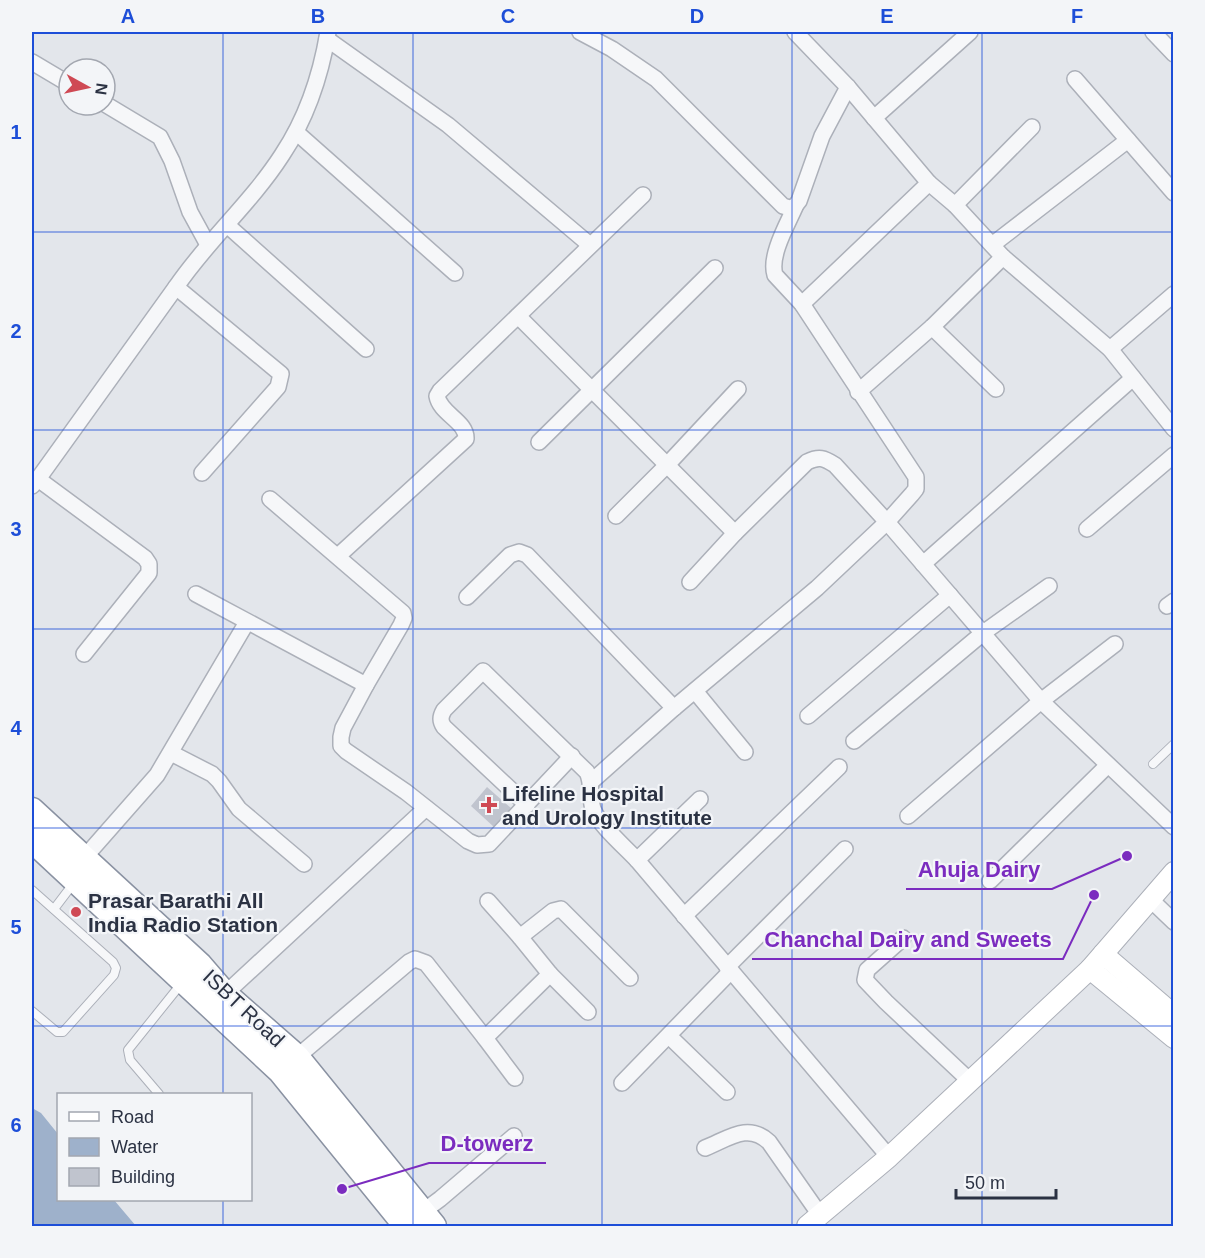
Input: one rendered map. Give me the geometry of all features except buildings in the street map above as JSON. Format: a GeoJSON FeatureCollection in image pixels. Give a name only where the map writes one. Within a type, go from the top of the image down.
{"type":"FeatureCollection","features":[{"type":"Feature","properties":{"kind":"highway","name":"ISBT Road"},"geometry":{"type":"LineString","coordinates":[[32,810],[200,965],[225,994],[297,1057],[417,1222]]}},
{"type":"Feature","properties":{"kind":"highway"},"geometry":{"type":"LineString","coordinates":[[32,840],[280,1071],[417,1222]]}},
{"type":"Feature","properties":{"kind":"main road"},"geometry":{"type":"LineString","coordinates":[[814,1221],[971,1082],[1096,962],[1173,872]]}},
{"type":"Feature","properties":{"kind":"main road"},"geometry":{"type":"LineString","coordinates":[[1096,962],[1173,1015]]}},
{"type":"Feature","properties":{"kind":"main road"},"geometry":{"type":"LineString","coordinates":[[1096,962],[1173,1038]]}},
{"type":"Feature","properties":{"kind":"street"},"geometry":{"type":"LineString","coordinates":[[580,32],[612,49],[656,79],[783,206],[795,207]]}},
{"type":"Feature","properties":{"kind":"street"},"geometry":{"type":"LineString","coordinates":[[795,32],[848,87],[928,183],[955,205],[1004,257],[1110,349],[1173,429]]}},
{"type":"Feature","properties":{"kind":"street"},"geometry":{"type":"LineString","coordinates":[[874,118],[970,32]]}},
{"type":"Feature","properties":{"kind":"street"},"geometry":{"type":"LineString","coordinates":[[1153,32],[1173,54]]}},
{"type":"Feature","properties":{"kind":"street"},"geometry":{"type":"LineString","coordinates":[[84,654],[149,573],[149,564],[145,558],[34,482],[208,245],[266,178],[305,114],[328,35],[448,125],[590,245]]}},
{"type":"Feature","properties":{"kind":"street"},"geometry":{"type":"LineString","coordinates":[[32,62],[57,77]]}},
{"type":"Feature","properties":{"kind":"street"},"geometry":{"type":"LineString","coordinates":[[1076,79],[1173,193]]}},
{"type":"Feature","properties":{"kind":"street"},"geometry":{"type":"LineString","coordinates":[[591,782],[674,708],[817,588],[887,522],[916,489],[916,477],[802,304],[775,275],[773,269],[775,254],[799,201],[822,136],[848,87]]}},
{"type":"Feature","properties":{"kind":"street"},"geometry":{"type":"LineString","coordinates":[[117,111],[160,137],[172,161],[190,212],[208,245]]}},
{"type":"Feature","properties":{"kind":"street"},"geometry":{"type":"LineString","coordinates":[[955,205],[1032,127]]}},
{"type":"Feature","properties":{"kind":"street"},"geometry":{"type":"LineString","coordinates":[[296,132],[455,273]]}},
{"type":"Feature","properties":{"kind":"street"},"geometry":{"type":"LineString","coordinates":[[992,244],[1128,140]]}},
{"type":"Feature","properties":{"kind":"street"},"geometry":{"type":"LineString","coordinates":[[802,304],[928,183]]}},
{"type":"Feature","properties":{"kind":"street"},"geometry":{"type":"LineString","coordinates":[[338,556],[466,439],[465,431],[440,406],[437,396],[440,391],[643,195]]}},
{"type":"Feature","properties":{"kind":"street"},"geometry":{"type":"LineString","coordinates":[[227,225],[366,349]]}},
{"type":"Feature","properties":{"kind":"street"},"geometry":{"type":"LineString","coordinates":[[858,392],[932,327],[1004,257]]}},
{"type":"Feature","properties":{"kind":"street"},"geometry":{"type":"LineString","coordinates":[[539,442],[715,268]]}},
{"type":"Feature","properties":{"kind":"street"},"geometry":{"type":"LineString","coordinates":[[176,287],[281,374],[278,387],[202,472]]}},
{"type":"Feature","properties":{"kind":"street"},"geometry":{"type":"LineString","coordinates":[[1110,349],[1173,294]]}},
{"type":"Feature","properties":{"kind":"street"},"geometry":{"type":"LineString","coordinates":[[518,316],[735,533]]}},
{"type":"Feature","properties":{"kind":"street"},"geometry":{"type":"LineString","coordinates":[[932,327],[996,389]]}},
{"type":"Feature","properties":{"kind":"street"},"geometry":{"type":"LineString","coordinates":[[923,564],[1133,378]]}},
{"type":"Feature","properties":{"kind":"street"},"geometry":{"type":"LineString","coordinates":[[616,516],[738,389]]}},
{"type":"Feature","properties":{"kind":"street"},"geometry":{"type":"LineString","coordinates":[[1087,529],[1173,455]]}},
{"type":"Feature","properties":{"kind":"street"},"geometry":{"type":"LineString","coordinates":[[690,582],[735,533],[807,462],[816,457],[824,458],[835,465],[887,522],[1041,701],[1173,827]]}},
{"type":"Feature","properties":{"kind":"street"},"geometry":{"type":"LineString","coordinates":[[270,499],[403,613],[404,618],[401,625],[344,728],[341,746],[346,751],[477,845],[489,844],[572,756]]}},
{"type":"Feature","properties":{"kind":"street"},"geometry":{"type":"LineString","coordinates":[[467,597],[510,555],[519,552],[527,555],[674,708]]}},
{"type":"Feature","properties":{"kind":"street"},"geometry":{"type":"LineString","coordinates":[[854,741],[983,633],[1049,586]]}},
{"type":"Feature","properties":{"kind":"street"},"geometry":{"type":"LineString","coordinates":[[196,594],[366,685]]}},
{"type":"Feature","properties":{"kind":"street"},"geometry":{"type":"LineString","coordinates":[[808,716],[950,595]]}},
{"type":"Feature","properties":{"kind":"street"},"geometry":{"type":"LineString","coordinates":[[84,858],[157,776],[247,622]]}},
{"type":"Feature","properties":{"kind":"street"},"geometry":{"type":"LineString","coordinates":[[908,816],[1041,701],[1115,644]]}},
{"type":"Feature","properties":{"kind":"street"},"geometry":{"type":"LineString","coordinates":[[527,805],[441,722],[444,710],[483,671],[587,772],[591,782],[590,796],[597,817],[637,860],[889,1157]]}},
{"type":"Feature","properties":{"kind":"street"},"geometry":{"type":"LineString","coordinates":[[695,691],[745,752]]}},
{"type":"Feature","properties":{"kind":"street"},"geometry":{"type":"LineString","coordinates":[[171,753],[212,774],[239,810],[304,864]]}},
{"type":"Feature","properties":{"kind":"street"},"geometry":{"type":"LineString","coordinates":[[990,881],[1108,765]]}},
{"type":"Feature","properties":{"kind":"street"},"geometry":{"type":"LineString","coordinates":[[684,916],[839,767]]}},
{"type":"Feature","properties":{"kind":"street"},"geometry":{"type":"LineString","coordinates":[[637,860],[700,800]]}},
{"type":"Feature","properties":{"kind":"street"},"geometry":{"type":"LineString","coordinates":[[225,994],[426,808]]}},
{"type":"Feature","properties":{"kind":"street"},"geometry":{"type":"LineString","coordinates":[[622,1083],[845,849]]}},
{"type":"Feature","properties":{"kind":"street"},"geometry":{"type":"LineString","coordinates":[[1150,899],[1173,922]]}},
{"type":"Feature","properties":{"kind":"street"},"geometry":{"type":"LineString","coordinates":[[488,901],[550,974],[588,1012]]}},
{"type":"Feature","properties":{"kind":"street"},"geometry":{"type":"LineString","coordinates":[[520,937],[553,911],[561,909],[630,978]]}},
{"type":"Feature","properties":{"kind":"street"},"geometry":{"type":"LineString","coordinates":[[903,938],[867,970],[865,980],[885,1002],[971,1082]]}},
{"type":"Feature","properties":{"kind":"street"},"geometry":{"type":"LineString","coordinates":[[297,1057],[409,962],[416,959],[426,963],[516,1078]]}},
{"type":"Feature","properties":{"kind":"street"},"geometry":{"type":"LineString","coordinates":[[485,1038],[550,974]]}},
{"type":"Feature","properties":{"kind":"street"},"geometry":{"type":"LineString","coordinates":[[669,1036],[727,1092]]}},
{"type":"Feature","properties":{"kind":"street"},"geometry":{"type":"LineString","coordinates":[[705,1148],[745,1132],[755,1131],[762,1135],[769,1142],[814,1221]]}},
{"type":"Feature","properties":{"kind":"street"},"geometry":{"type":"LineString","coordinates":[[417,1222],[514,1136]]}},
{"type":"Feature","properties":{"kind":"lane"},"geometry":{"type":"LineString","coordinates":[[1153,764],[1173,744]]}},
{"type":"Feature","properties":{"kind":"lane"},"geometry":{"type":"LineString","coordinates":[[54,909],[76,881]]}},
{"type":"Feature","properties":{"kind":"lane"},"geometry":{"type":"LineString","coordinates":[[32,890],[113,962],[116,971],[63,1032],[57,1032],[32,1011]]}},
{"type":"Feature","properties":{"kind":"lane"},"geometry":{"type":"LineString","coordinates":[[157,1093],[130,1060],[128,1050],[184,980]]}},
{"type":"Feature","properties":{"kind":"water"},"geometry":{"type":"Polygon","coordinates":[[[32,1108],[41,1113],[57,1133],[57,1201],[115,1201],[136,1226],[32,1226],[32,1108]]]}},
{"type":"Feature","properties":{"kind":"place","name":"Lifeline Hospital and Urology Institute"},"geometry":{"type":"Point","coordinates":[489,805]}},
{"type":"Feature","properties":{"kind":"place","name":"Ahuja Dairy"},"geometry":{"type":"Point","coordinates":[1127,856]}},
{"type":"Feature","properties":{"kind":"place","name":"Chanchal Dairy and Sweets"},"geometry":{"type":"Point","coordinates":[1094,895]}},
{"type":"Feature","properties":{"kind":"place","name":"Prasar Barathi All India Radio Station"},"geometry":{"type":"Point","coordinates":[76,912]}},
{"type":"Feature","properties":{"kind":"place","name":"D-towerz"},"geometry":{"type":"Point","coordinates":[342,1189]}}]}
